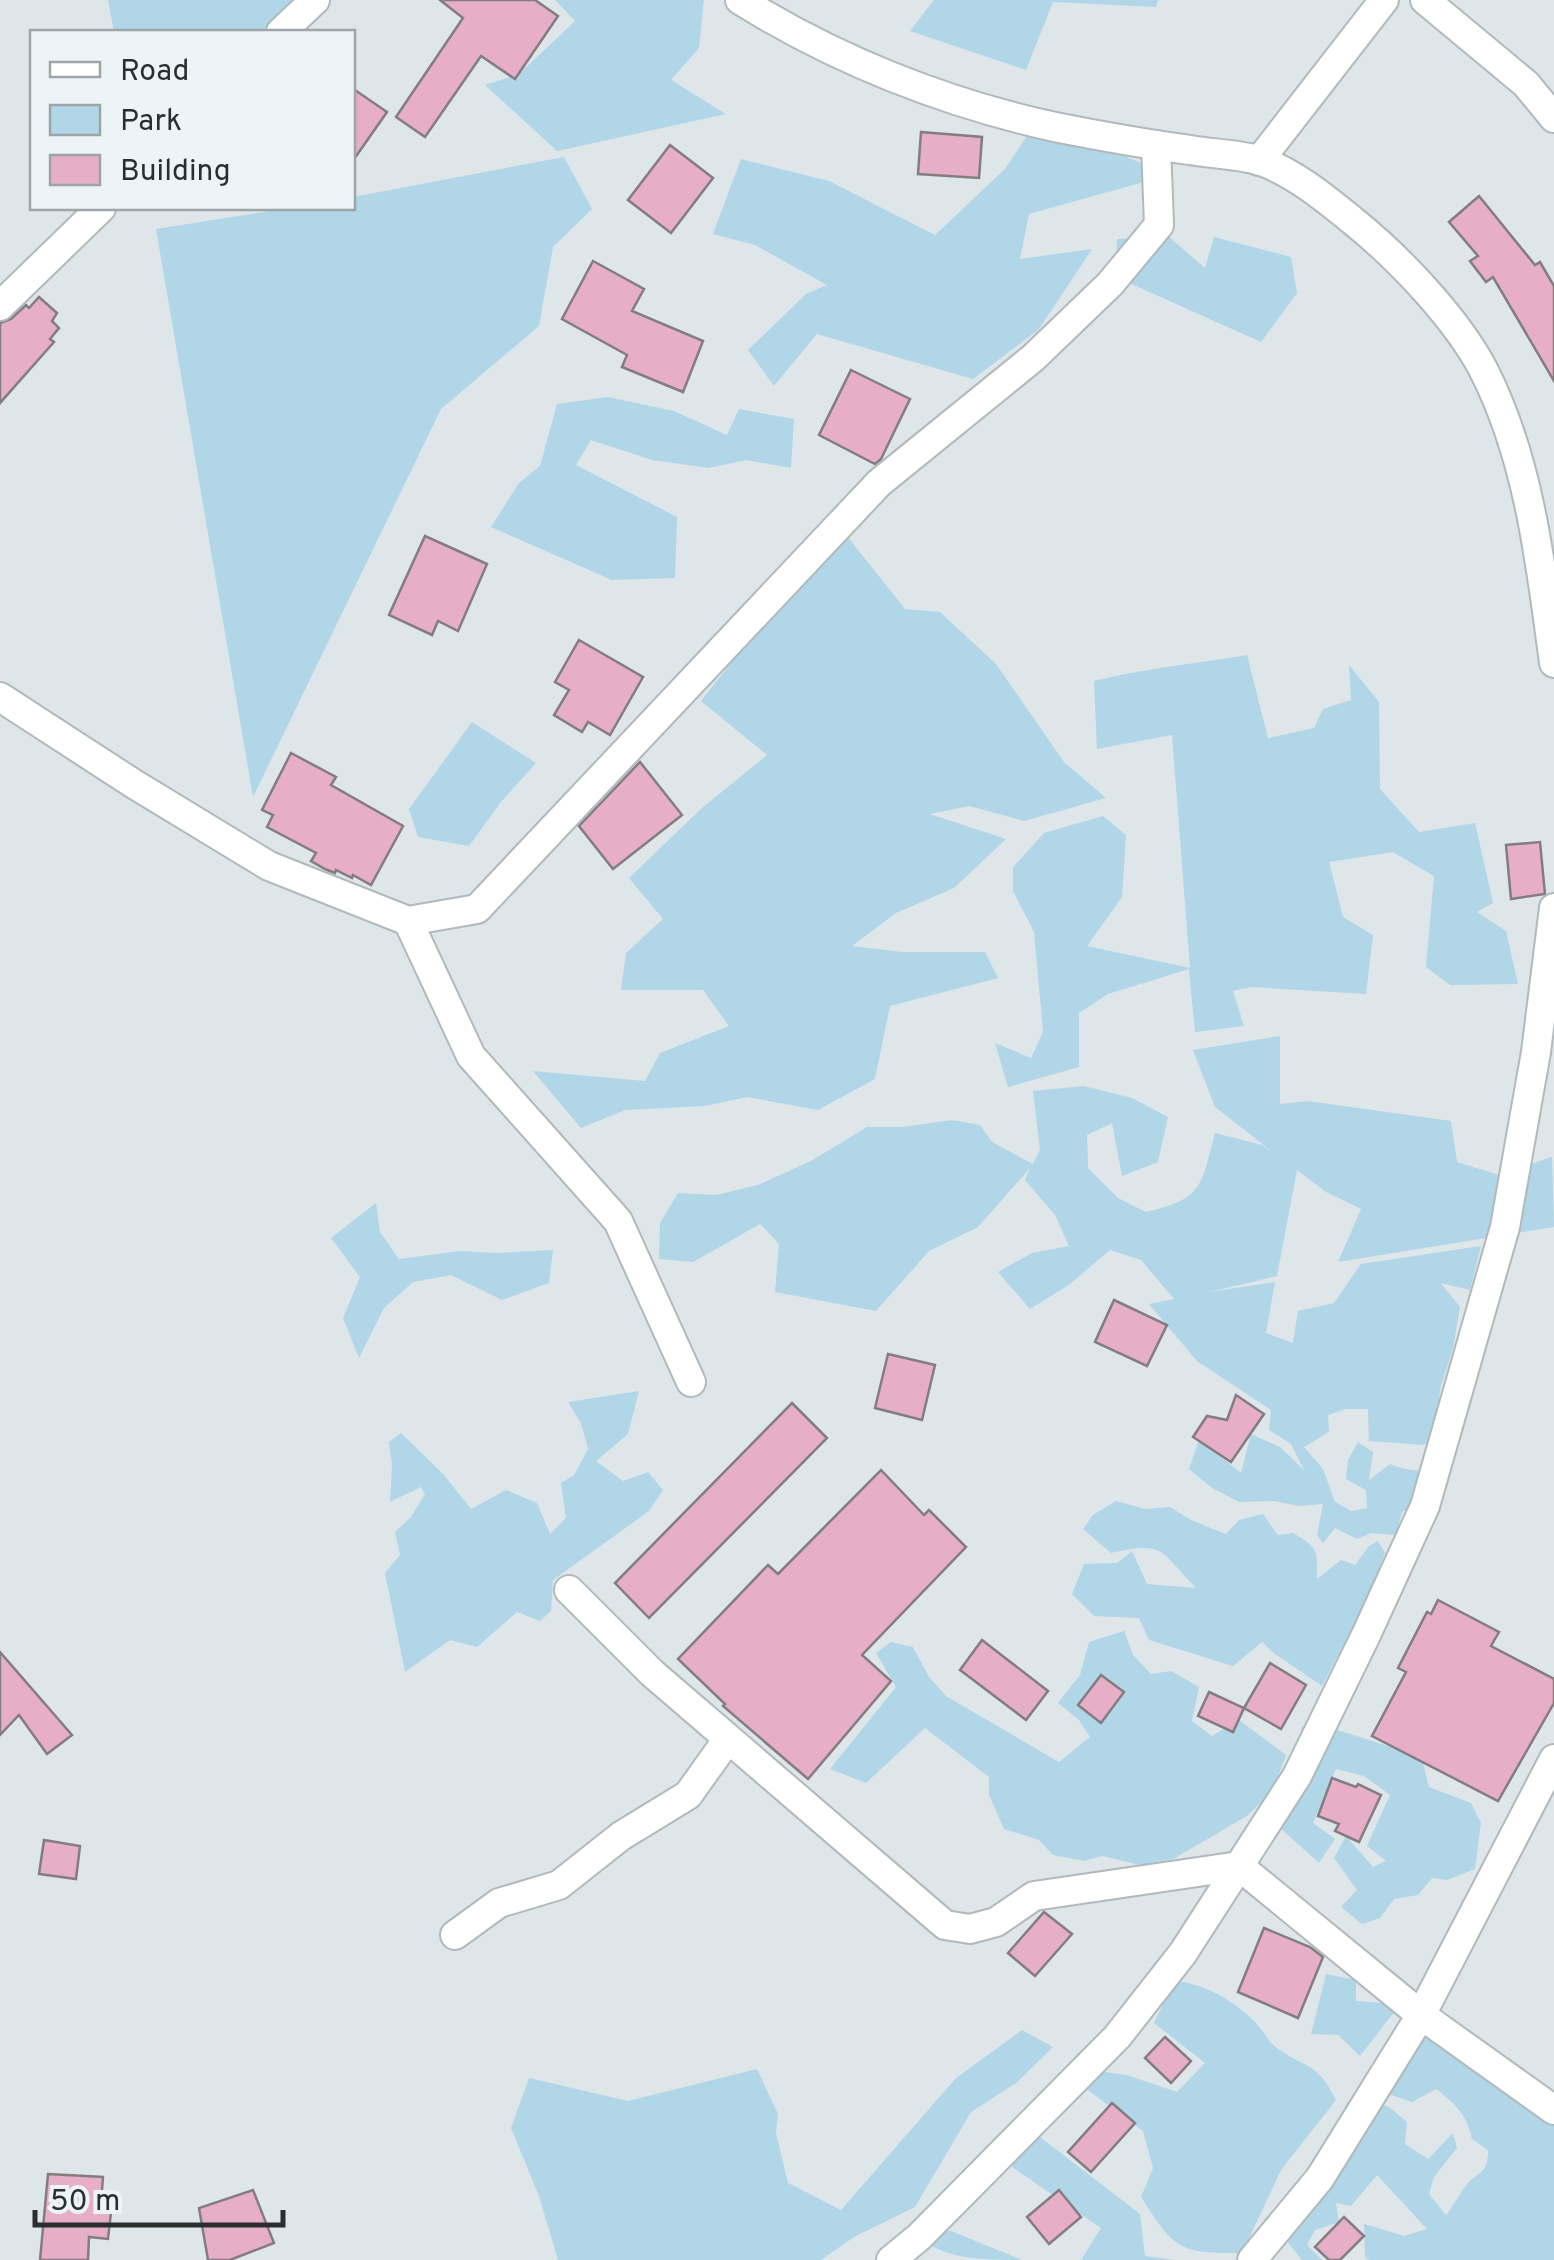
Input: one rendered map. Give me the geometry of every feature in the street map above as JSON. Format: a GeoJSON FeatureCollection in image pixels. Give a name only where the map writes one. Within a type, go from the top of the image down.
{"type":"FeatureCollection","features":[{"type":"Feature","properties":{"kind":"street"},"geometry":{"type":"LineString","coordinates":[[283,30],[315,0]]}},
{"type":"Feature","properties":{"kind":"street"},"geometry":{"type":"LineString","coordinates":[[740,0],[808,40],[910,84],[1054,127],[1259,161],[1323,197],[1370,235],[1451,322],[1482,368],[1504,417],[1522,475],[1543,580],[1554,663]]}},
{"type":"Feature","properties":{"kind":"street"},"geometry":{"type":"LineString","coordinates":[[1259,161],[1384,0]]}},
{"type":"Feature","properties":{"kind":"street"},"geometry":{"type":"LineString","coordinates":[[1425,0],[1526,84],[1554,118]]}},
{"type":"Feature","properties":{"kind":"street"},"geometry":{"type":"LineString","coordinates":[[0,696],[134,784],[270,866],[408,921],[477,909],[879,483],[1033,358],[1110,284],[1158,224],[1156,146]]}},
{"type":"Feature","properties":{"kind":"street"},"geometry":{"type":"LineString","coordinates":[[0,306],[99,210]]}},
{"type":"Feature","properties":{"kind":"street"},"geometry":{"type":"LineString","coordinates":[[891,2260],[919,2238],[1117,2037],[1183,1953],[1305,1759],[1425,1506],[1504,1226],[1536,1052],[1554,908]]}},
{"type":"Feature","properties":{"kind":"street"},"geometry":{"type":"LineString","coordinates":[[408,921],[471,1056],[618,1222],[691,1382]]}},
{"type":"Feature","properties":{"kind":"street"},"geometry":{"type":"LineString","coordinates":[[569,1590],[728,1740],[945,1925],[970,1930],[996,1922],[1034,1896],[1240,1866],[1421,2015],[1554,2110]]}},
{"type":"Feature","properties":{"kind":"street"},"geometry":{"type":"LineString","coordinates":[[454,1934],[499,1903],[558,1884],[622,1836],[688,1795],[728,1740]]}},
{"type":"Feature","properties":{"kind":"street"},"geometry":{"type":"LineString","coordinates":[[1252,2260],[1320,2178],[1421,2015],[1554,1759]]}},
{"type":"Feature","properties":{"kind":"green space"},"geometry":{"type":"Polygon","coordinates":[[[108,0],[296,0],[265,30],[114,30],[108,0]]]}},
{"type":"Feature","properties":{"kind":"green space"},"geometry":{"type":"Polygon","coordinates":[[[555,0],[704,0],[699,48],[671,80],[726,114],[557,151],[485,85],[519,74],[575,21],[555,0]]]}},
{"type":"Feature","properties":{"kind":"green space"},"geometry":{"type":"Polygon","coordinates":[[[934,0],[1158,0],[1156,7],[1053,2],[1026,70],[910,31],[934,0]]]}},
{"type":"Feature","properties":{"kind":"green space"},"geometry":{"type":"Polygon","coordinates":[[[1036,122],[1157,169],[1140,183],[1029,214],[1020,259],[1092,249],[1039,329],[973,379],[817,334],[774,386],[748,350],[806,294],[827,285],[755,245],[713,234],[741,159],[829,181],[935,235],[1005,169],[1036,122]]]}},
{"type":"Feature","properties":{"kind":"green space"},"geometry":{"type":"Polygon","coordinates":[[[564,157],[592,209],[553,247],[539,326],[441,409],[253,797],[156,229],[276,210],[355,210],[355,197],[564,157]]]}},
{"type":"Feature","properties":{"kind":"green space"},"geometry":{"type":"Polygon","coordinates":[[[1169,237],[1205,268],[1214,237],[1291,257],[1297,293],[1261,342],[1116,277],[1117,239],[1169,237]]]}},
{"type":"Feature","properties":{"kind":"green space"},"geometry":{"type":"Polygon","coordinates":[[[608,397],[674,411],[727,435],[739,409],[794,419],[791,468],[746,460],[709,468],[652,460],[591,440],[576,465],[677,517],[675,578],[612,580],[491,527],[519,483],[540,466],[557,404],[608,397]]]}},
{"type":"Feature","properties":{"kind":"green space"},"geometry":{"type":"Polygon","coordinates":[[[839,526],[905,609],[940,612],[996,664],[1064,762],[1106,798],[1024,821],[969,806],[930,814],[1006,839],[954,888],[896,913],[852,946],[902,952],[985,952],[998,978],[890,1006],[875,1079],[818,1110],[747,1097],[705,1106],[625,1110],[581,1128],[533,1071],[645,1081],[660,1053],[729,1026],[703,990],[621,990],[626,953],[663,919],[629,878],[702,808],[767,755],[701,701],[839,526]]]}},
{"type":"Feature","properties":{"kind":"green space"},"geometry":{"type":"Polygon","coordinates":[[[1247,655],[1268,738],[1314,728],[1323,709],[1351,700],[1349,665],[1379,702],[1380,789],[1419,832],[1475,823],[1493,903],[1477,912],[1506,931],[1518,984],[1450,985],[1426,967],[1434,876],[1393,852],[1329,862],[1343,917],[1373,935],[1366,994],[1251,987],[1233,991],[1244,1026],[1195,1032],[1189,969],[1108,994],[1079,1013],[1079,1067],[1008,1087],[995,1043],[1031,1058],[1043,1032],[1034,932],[1013,891],[1013,867],[1044,833],[1103,816],[1126,835],[1122,897],[1087,946],[1190,968],[1172,735],[1097,749],[1094,681],[1247,655]]]}},
{"type":"Feature","properties":{"kind":"green space"},"geometry":{"type":"Polygon","coordinates":[[[472,722],[536,763],[469,846],[418,837],[409,809],[472,722]]]}},
{"type":"Feature","properties":{"kind":"green space"},"geometry":{"type":"Polygon","coordinates":[[[1280,1036],[1280,1104],[1308,1101],[1451,1121],[1457,1162],[1499,1175],[1552,1157],[1554,1227],[1338,1262],[1361,1209],[1326,1192],[1297,1170],[1277,1276],[1209,1292],[1275,1282],[1266,1333],[1293,1343],[1298,1311],[1334,1303],[1361,1264],[1481,1246],[1470,1290],[1441,1283],[1460,1307],[1440,1389],[1436,1439],[1423,1445],[1369,1441],[1368,1409],[1345,1409],[1328,1415],[1329,1432],[1304,1447],[1323,1469],[1335,1502],[1351,1511],[1367,1508],[1366,1490],[1346,1479],[1348,1460],[1358,1442],[1373,1452],[1369,1480],[1390,1464],[1434,1475],[1440,1496],[1402,1512],[1396,1535],[1371,1533],[1357,1539],[1335,1528],[1323,1543],[1317,1535],[1323,1504],[1239,1502],[1212,1488],[1189,1469],[1199,1440],[1241,1473],[1251,1434],[1280,1447],[1304,1470],[1291,1444],[1269,1430],[1271,1410],[1197,1361],[1149,1304],[1174,1299],[1141,1260],[1110,1250],[1070,1284],[1030,1309],[998,1272],[1032,1253],[1069,1246],[1055,1215],[1025,1180],[1030,1168],[978,1227],[929,1251],[876,1311],[775,1292],[779,1244],[760,1224],[693,1262],[659,1259],[660,1223],[678,1193],[716,1195],[758,1185],[811,1161],[867,1127],[952,1120],[980,1125],[992,1142],[1033,1164],[1040,1150],[1033,1091],[1084,1086],[1132,1098],[1168,1117],[1158,1162],[1122,1176],[1112,1123],[1087,1135],[1088,1168],[1118,1198],[1146,1212],[1165,1207],[1190,1195],[1197,1187],[1215,1133],[1262,1145],[1274,1153],[1215,1107],[1193,1050],[1280,1036]]]}},
{"type":"Feature","properties":{"kind":"green space"},"geometry":{"type":"Polygon","coordinates":[[[376,1203],[380,1232],[399,1259],[460,1251],[553,1250],[549,1283],[502,1300],[451,1275],[413,1282],[384,1308],[359,1358],[343,1318],[360,1277],[331,1238],[376,1203]]]}},
{"type":"Feature","properties":{"kind":"green space"},"geometry":{"type":"Polygon","coordinates":[[[639,1391],[628,1434],[596,1461],[623,1481],[648,1472],[663,1490],[649,1511],[553,1580],[551,1611],[540,1621],[517,1612],[477,1647],[450,1640],[405,1672],[385,1573],[400,1555],[395,1532],[411,1517],[425,1494],[421,1487],[390,1502],[389,1442],[401,1433],[444,1475],[471,1509],[506,1490],[537,1503],[550,1534],[566,1518],[561,1483],[574,1475],[588,1449],[581,1423],[568,1402],[639,1391]]]}},
{"type":"Feature","properties":{"kind":"green space"},"geometry":{"type":"Polygon","coordinates":[[[1116,1501],[1145,1509],[1170,1507],[1226,1534],[1239,1520],[1263,1514],[1278,1535],[1293,1533],[1312,1546],[1317,1579],[1341,1560],[1355,1565],[1369,1546],[1378,1541],[1385,1553],[1372,1590],[1322,1686],[1262,1642],[1233,1666],[1149,1640],[1139,1618],[1094,1616],[1072,1594],[1084,1564],[1117,1563],[1132,1551],[1147,1584],[1196,1588],[1160,1552],[1142,1548],[1111,1553],[1083,1529],[1093,1515],[1116,1501]]]}},
{"type":"Feature","properties":{"kind":"green space"},"geometry":{"type":"Polygon","coordinates":[[[1124,1631],[1133,1655],[1151,1674],[1171,1671],[1199,1687],[1192,1721],[1212,1736],[1239,1720],[1286,1755],[1272,1792],[1247,1816],[1173,1859],[1140,1865],[1102,1856],[1084,1861],[1053,1855],[1039,1840],[1004,1829],[989,1795],[989,1777],[925,1728],[866,1783],[830,1769],[896,1687],[876,1653],[891,1642],[913,1647],[929,1677],[946,1696],[1059,1762],[1090,1737],[1079,1720],[1058,1703],[1080,1675],[1089,1642],[1124,1631]]]}},
{"type":"Feature","properties":{"kind":"green space"},"geometry":{"type":"Polygon","coordinates":[[[1322,1725],[1394,1748],[1423,1763],[1429,1787],[1471,1803],[1481,1823],[1475,1869],[1447,1880],[1432,1878],[1418,1895],[1394,1899],[1380,1918],[1362,1924],[1341,1907],[1357,1890],[1334,1858],[1346,1836],[1373,1867],[1386,1861],[1367,1846],[1390,1795],[1364,1776],[1336,1769],[1313,1823],[1335,1839],[1319,1863],[1278,1826],[1292,1784],[1302,1727],[1322,1725]]]}},
{"type":"Feature","properties":{"kind":"green space"},"geometry":{"type":"Polygon","coordinates":[[[1326,1974],[1356,1980],[1356,2001],[1382,2003],[1400,1981],[1413,1988],[1360,2056],[1338,2035],[1311,2034],[1326,1974]]]}},
{"type":"Feature","properties":{"kind":"green space"},"geometry":{"type":"Polygon","coordinates":[[[1175,1980],[1207,1989],[1234,2004],[1274,2046],[1317,2073],[1336,2100],[1281,2170],[1242,2253],[1204,2252],[1171,2237],[1141,2197],[1153,2168],[1143,2131],[1085,2088],[1098,2071],[1126,2075],[1177,2092],[1205,2063],[1154,2023],[1175,1980]]]}},
{"type":"Feature","properties":{"kind":"green space"},"geometry":{"type":"Polygon","coordinates":[[[1438,2016],[1554,2122],[1554,2260],[1369,2260],[1365,2257],[1364,2224],[1404,2236],[1427,2229],[1377,2175],[1351,2206],[1336,2203],[1339,2222],[1315,2230],[1307,2245],[1322,2260],[1302,2260],[1280,2233],[1336,2165],[1350,2156],[1377,2103],[1389,2107],[1407,2122],[1405,2144],[1428,2159],[1453,2133],[1457,2148],[1434,2177],[1429,2194],[1446,2215],[1468,2182],[1484,2170],[1488,2150],[1472,2139],[1459,2110],[1436,2089],[1412,2102],[1371,2088],[1438,2016]]]}},
{"type":"Feature","properties":{"kind":"green space"},"geometry":{"type":"Polygon","coordinates":[[[1022,2030],[1053,2047],[1016,2083],[971,2112],[915,2207],[854,2237],[821,2260],[558,2260],[539,2196],[511,2128],[529,2078],[628,2101],[757,2069],[778,2114],[776,2133],[788,2183],[841,2210],[956,2078],[1022,2030]]]}},
{"type":"Feature","properties":{"kind":"green space"},"geometry":{"type":"Polygon","coordinates":[[[1027,2127],[1140,2214],[1145,2256],[1176,2260],[1081,2260],[1101,2228],[1012,2167],[1027,2127]]]}},
{"type":"Feature","properties":{"kind":"green space"},"geometry":{"type":"Polygon","coordinates":[[[951,2231],[1022,2260],[953,2254],[919,2237],[951,2231]]]}},
{"type":"Feature","properties":{"kind":"building"},"geometry":{"type":"Polygon","coordinates":[[[440,0],[535,0],[558,16],[515,79],[481,56],[425,137],[396,117],[463,18],[440,0]]]}},
{"type":"Feature","properties":{"kind":"building"},"geometry":{"type":"Polygon","coordinates":[[[355,90],[387,112],[355,158],[355,90]]]}},
{"type":"Feature","properties":{"kind":"building"},"geometry":{"type":"Polygon","coordinates":[[[921,132],[982,137],[979,178],[918,174],[921,132]]]}},
{"type":"Feature","properties":{"kind":"building"},"geometry":{"type":"Polygon","coordinates":[[[670,145],[713,178],[671,233],[628,200],[670,145]]]}},
{"type":"Feature","properties":{"kind":"building"},"geometry":{"type":"Polygon","coordinates":[[[1479,196],[1535,265],[1540,262],[1554,286],[1554,381],[1493,277],[1486,282],[1470,261],[1478,256],[1449,222],[1479,196]]]}},
{"type":"Feature","properties":{"kind":"building"},"geometry":{"type":"Polygon","coordinates":[[[593,261],[644,289],[632,311],[703,341],[683,392],[622,367],[627,355],[562,319],[593,261]]]}},
{"type":"Feature","properties":{"kind":"building"},"geometry":{"type":"Polygon","coordinates":[[[39,297],[57,313],[52,321],[59,328],[50,339],[54,342],[0,403],[0,323],[26,305],[29,308],[39,297]]]}},
{"type":"Feature","properties":{"kind":"building"},"geometry":{"type":"Polygon","coordinates":[[[851,370],[910,399],[875,464],[819,435],[851,370]]]}},
{"type":"Feature","properties":{"kind":"building"},"geometry":{"type":"Polygon","coordinates":[[[425,536],[487,564],[458,631],[438,621],[432,635],[389,615],[425,536]]]}},
{"type":"Feature","properties":{"kind":"building"},"geometry":{"type":"Polygon","coordinates":[[[579,640],[643,677],[610,735],[588,722],[582,732],[554,715],[569,690],[555,682],[579,640]]]}},
{"type":"Feature","properties":{"kind":"building"},"geometry":{"type":"Polygon","coordinates":[[[291,753],[336,777],[331,785],[403,826],[371,885],[353,875],[352,878],[325,869],[311,861],[316,853],[267,827],[273,815],[262,810],[291,753]]]}},
{"type":"Feature","properties":{"kind":"building"},"geometry":{"type":"Polygon","coordinates":[[[640,762],[682,815],[613,869],[579,826],[640,762]]]}},
{"type":"Feature","properties":{"kind":"building"},"geometry":{"type":"Polygon","coordinates":[[[1540,842],[1545,894],[1511,899],[1506,845],[1540,842]]]}},
{"type":"Feature","properties":{"kind":"building"},"geometry":{"type":"Polygon","coordinates":[[[1114,1300],[1167,1325],[1147,1366],[1095,1342],[1114,1300]]]}},
{"type":"Feature","properties":{"kind":"building"},"geometry":{"type":"Polygon","coordinates":[[[888,1354],[935,1365],[922,1420],[875,1408],[888,1354]]]}},
{"type":"Feature","properties":{"kind":"building"},"geometry":{"type":"Polygon","coordinates":[[[1236,1395],[1264,1414],[1231,1462],[1193,1437],[1207,1416],[1227,1420],[1236,1395]]]}},
{"type":"Feature","properties":{"kind":"building"},"geometry":{"type":"Polygon","coordinates":[[[792,1403],[827,1438],[649,1618],[615,1583],[792,1403]]]}},
{"type":"Feature","properties":{"kind":"building"},"geometry":{"type":"Polygon","coordinates":[[[881,1470],[924,1515],[929,1510],[966,1547],[862,1655],[891,1681],[808,1779],[723,1706],[678,1659],[768,1565],[778,1574],[881,1470]]]}},
{"type":"Feature","properties":{"kind":"building"},"geometry":{"type":"Polygon","coordinates":[[[1438,1600],[1499,1632],[1491,1646],[1554,1679],[1554,1703],[1498,1801],[1372,1736],[1406,1672],[1398,1668],[1427,1612],[1431,1614],[1438,1600]]]}},
{"type":"Feature","properties":{"kind":"building"},"geometry":{"type":"Polygon","coordinates":[[[982,1640],[1048,1691],[1026,1720],[960,1670],[982,1640]]]}},
{"type":"Feature","properties":{"kind":"building"},"geometry":{"type":"Polygon","coordinates":[[[0,1652],[72,1735],[47,1754],[19,1715],[0,1735],[0,1652]]]}},
{"type":"Feature","properties":{"kind":"building"},"geometry":{"type":"Polygon","coordinates":[[[1270,1663],[1306,1685],[1281,1729],[1244,1708],[1270,1663]]]}},
{"type":"Feature","properties":{"kind":"building"},"geometry":{"type":"Polygon","coordinates":[[[1101,1675],[1124,1692],[1101,1723],[1078,1705],[1101,1675]]]}},
{"type":"Feature","properties":{"kind":"building"},"geometry":{"type":"Polygon","coordinates":[[[1209,1692],[1244,1708],[1233,1732],[1198,1716],[1209,1692]]]}},
{"type":"Feature","properties":{"kind":"building"},"geometry":{"type":"Polygon","coordinates":[[[1332,1778],[1381,1795],[1359,1842],[1335,1831],[1339,1824],[1318,1816],[1332,1778]]]}},
{"type":"Feature","properties":{"kind":"building"},"geometry":{"type":"Polygon","coordinates":[[[44,1840],[80,1846],[76,1879],[39,1874],[44,1840]]]}},
{"type":"Feature","properties":{"kind":"building"},"geometry":{"type":"Polygon","coordinates":[[[1044,1912],[1072,1934],[1035,1976],[1008,1953],[1044,1912]]]}},
{"type":"Feature","properties":{"kind":"building"},"geometry":{"type":"Polygon","coordinates":[[[1264,1928],[1310,1947],[1323,1957],[1298,2018],[1238,1992],[1264,1928]]]}},
{"type":"Feature","properties":{"kind":"building"},"geometry":{"type":"Polygon","coordinates":[[[1165,2037],[1191,2061],[1171,2083],[1145,2058],[1165,2037]]]}},
{"type":"Feature","properties":{"kind":"building"},"geometry":{"type":"Polygon","coordinates":[[[1112,2103],[1135,2123],[1091,2172],[1068,2152],[1112,2103]]]}},
{"type":"Feature","properties":{"kind":"building"},"geometry":{"type":"Polygon","coordinates":[[[48,2174],[103,2177],[101,2203],[112,2204],[108,2239],[89,2237],[88,2260],[40,2260],[48,2174]]]}},
{"type":"Feature","properties":{"kind":"building"},"geometry":{"type":"Polygon","coordinates":[[[253,2190],[274,2243],[230,2260],[208,2260],[199,2208],[253,2190]]]}},
{"type":"Feature","properties":{"kind":"building"},"geometry":{"type":"Polygon","coordinates":[[[1059,2190],[1081,2217],[1049,2244],[1027,2217],[1059,2190]]]}},
{"type":"Feature","properties":{"kind":"building"},"geometry":{"type":"Polygon","coordinates":[[[1344,2217],[1364,2236],[1340,2260],[1329,2260],[1315,2247],[1344,2217]]]}}]}
